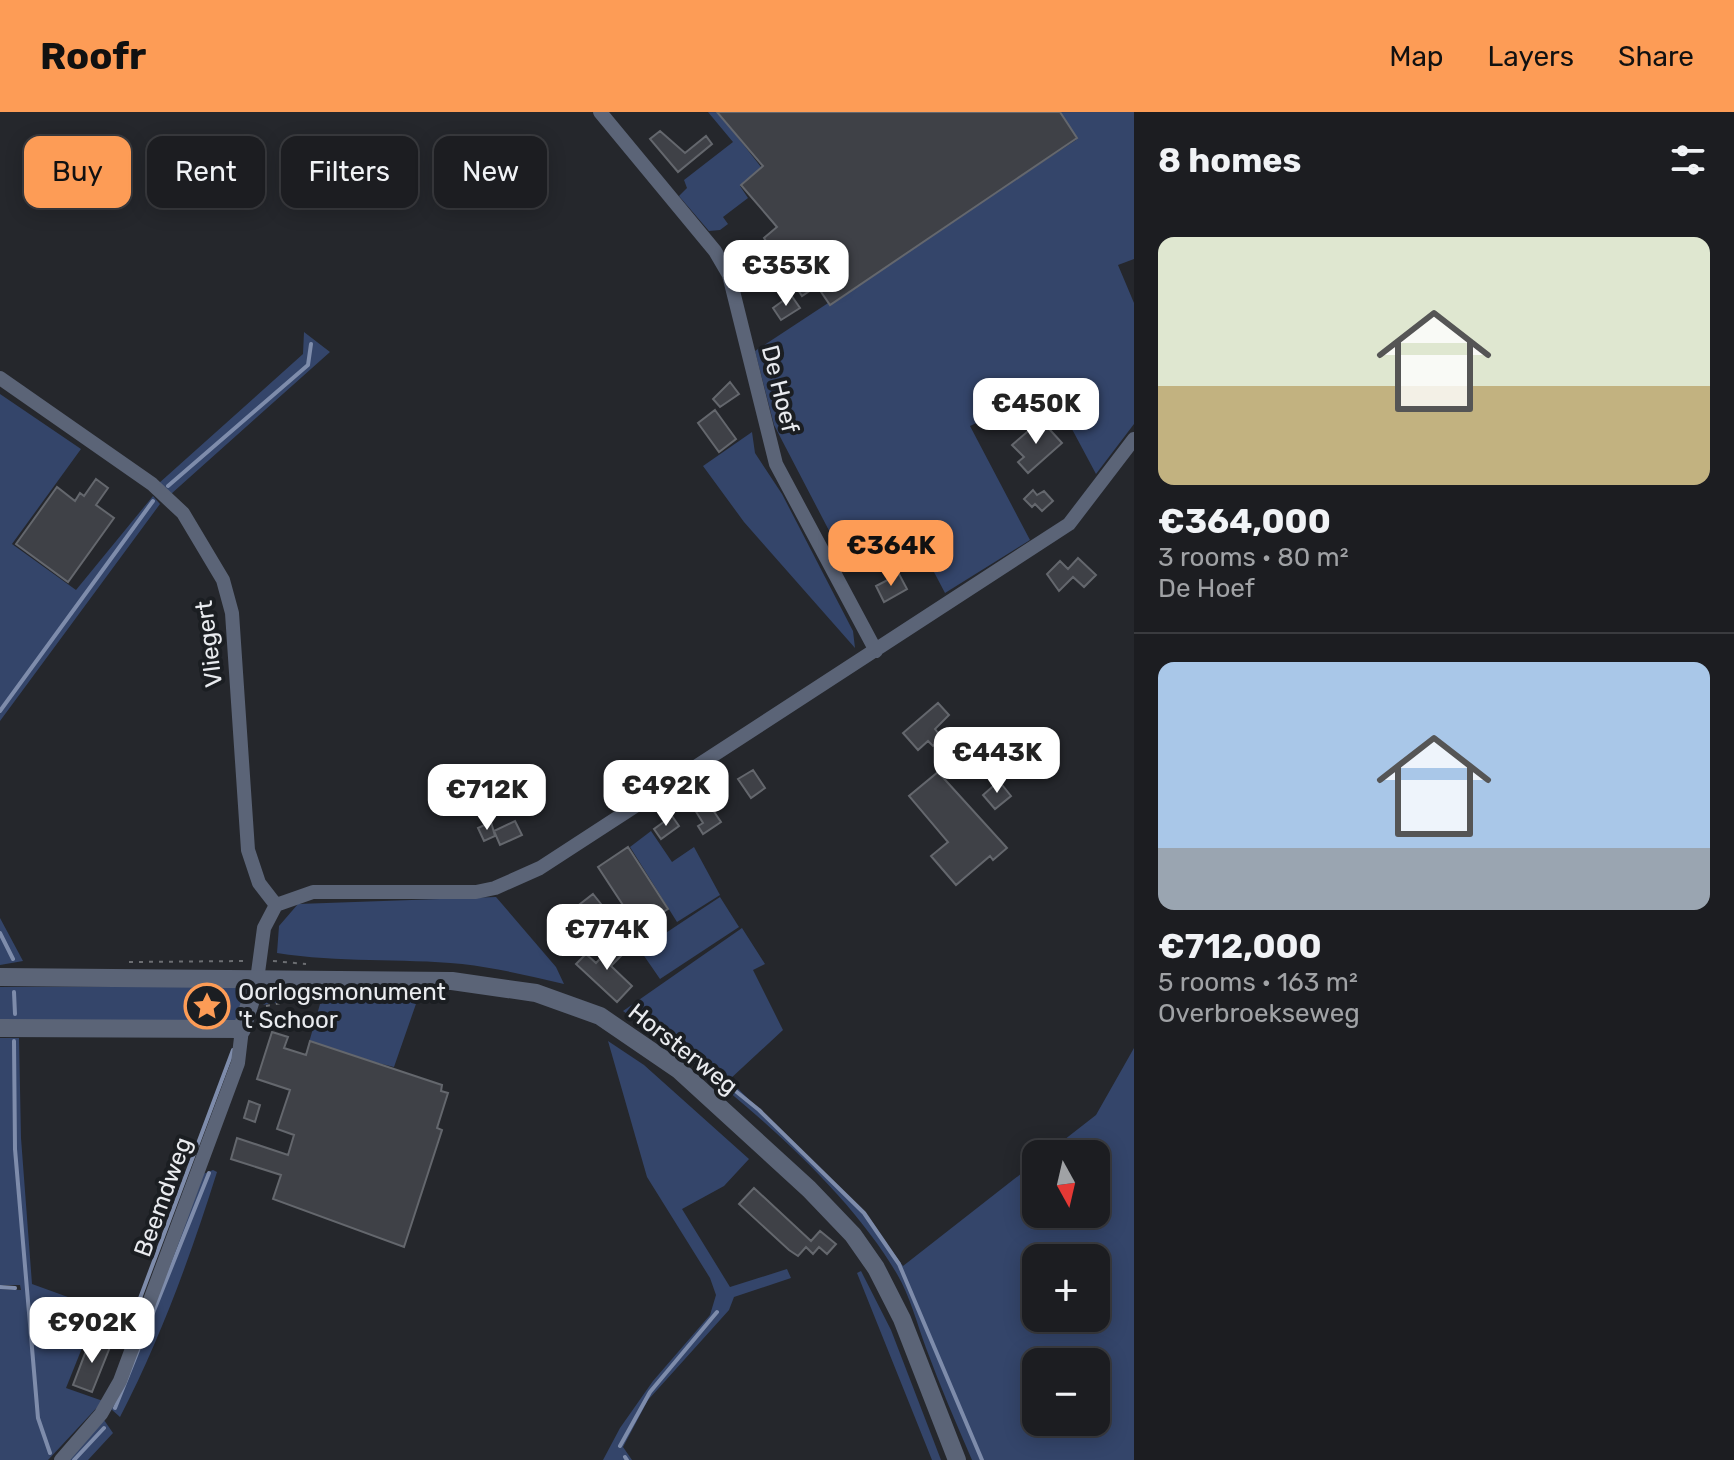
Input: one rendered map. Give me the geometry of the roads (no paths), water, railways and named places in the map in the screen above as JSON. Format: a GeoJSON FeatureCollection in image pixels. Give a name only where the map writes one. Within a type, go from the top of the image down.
{"type":"FeatureCollection","features":[{"type":"Feature","properties":{"kind":"street","name":"De Hoef"},"geometry":{"type":"LineString","coordinates":[[600,112],[715,251],[729,275],[776,464],[876,651]]}},
{"type":"Feature","properties":{"kind":"street","name":"Vliegert"},"geometry":{"type":"LineString","coordinates":[[0,378],[152,484],[183,513],[208,550],[223,580],[232,613],[248,850],[259,883],[276,905]]}},
{"type":"Feature","properties":{"kind":"street"},"geometry":{"type":"LineString","coordinates":[[257,980],[264,928],[276,905],[313,892],[476,892],[511,883],[540,868],[1069,524],[1134,439]]}},
{"type":"Feature","properties":{"kind":"street","name":"Horsterweg"},"geometry":{"type":"LineString","coordinates":[[0,977],[452,981],[522,989],[575,1004],[652,1049],[809,1189],[865,1251],[902,1319],[957,1460]]}},
{"type":"Feature","properties":{"kind":"street","name":"Beemdweg"},"geometry":{"type":"LineString","coordinates":[[61,1460],[101,1414],[120,1381],[238,1063],[257,980]]}},
{"type":"Feature","properties":{"kind":"street"},"geometry":{"type":"LineString","coordinates":[[0,1028],[246,1020]]}},
{"type":"Feature","properties":{"kind":"waterway"},"geometry":{"type":"LineString","coordinates":[[168,486],[308,365],[311,344]]}},
{"type":"Feature","properties":{"kind":"waterway"},"geometry":{"type":"LineString","coordinates":[[0,711],[153,501]]}},
{"type":"Feature","properties":{"kind":"waterway"},"geometry":{"type":"LineString","coordinates":[[0,933],[13,959]]}},
{"type":"Feature","properties":{"kind":"waterway"},"geometry":{"type":"LineString","coordinates":[[14,992],[15,1014]]}},
{"type":"Feature","properties":{"kind":"waterway"},"geometry":{"type":"LineString","coordinates":[[644,1017],[759,1110],[864,1213],[899,1264],[982,1460]]}},
{"type":"Feature","properties":{"kind":"waterway"},"geometry":{"type":"LineString","coordinates":[[14,1041],[15,1149],[38,1418],[50,1453]]}},
{"type":"Feature","properties":{"kind":"waterway"},"geometry":{"type":"LineString","coordinates":[[133,1317],[233,1050]]}},
{"type":"Feature","properties":{"kind":"waterway"},"geometry":{"type":"LineString","coordinates":[[115,1408],[209,1173]]}},
{"type":"Feature","properties":{"kind":"waterway"},"geometry":{"type":"LineString","coordinates":[[0,1287],[15,1288]]}},
{"type":"Feature","properties":{"kind":"waterway"},"geometry":{"type":"LineString","coordinates":[[620,1446],[650,1392],[717,1312]]}},
{"type":"Feature","properties":{"kind":"waterway"},"geometry":{"type":"LineString","coordinates":[[74,1460],[104,1428]]}},
{"type":"Feature","properties":{"kind":"place","name":"Oorlogsmonument 't Schoor"},"geometry":{"type":"Point","coordinates":[207,1006]}}]}
